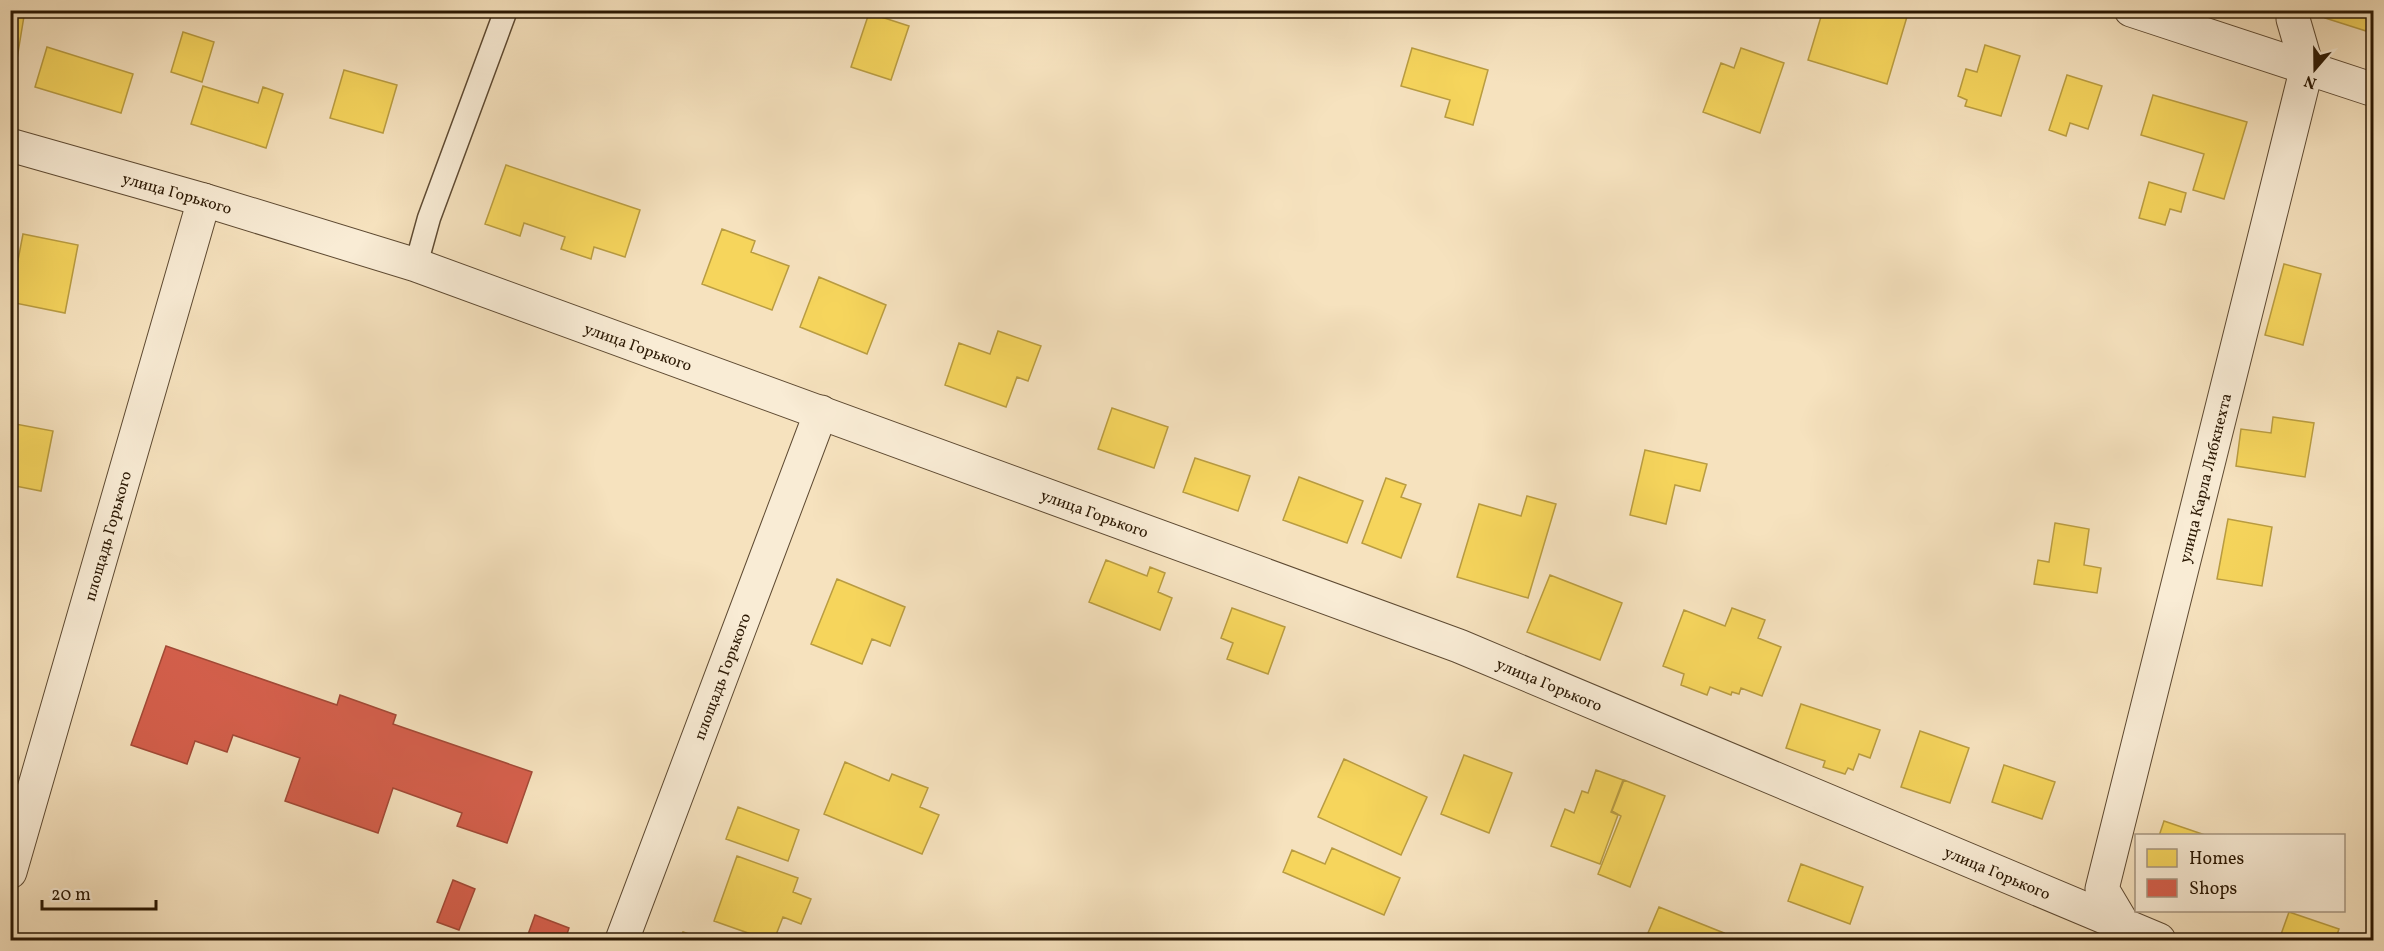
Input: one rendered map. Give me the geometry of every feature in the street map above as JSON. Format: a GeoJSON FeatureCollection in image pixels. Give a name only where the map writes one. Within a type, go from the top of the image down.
{"type":"FeatureCollection","features":[{"type":"Feature","properties":{"kind":"street"},"geometry":{"type":"LineString","coordinates":[[2131,10],[2373,90]]}},
{"type":"Feature","properties":{"kind":"street"},"geometry":{"type":"LineString","coordinates":[[2294,10],[2293,19],[2307,67]]}},
{"type":"Feature","properties":{"kind":"street","name":"улица Карла Либкнехта"},"geometry":{"type":"LineString","coordinates":[[2122,933],[2102,889],[2307,67]]}},
{"type":"Feature","properties":{"kind":"street","name":"улица Горького"},"geometry":{"type":"LineString","coordinates":[[10,144],[204,200],[416,266],[1459,646],[2122,933],[2159,940]]}},
{"type":"Feature","properties":{"kind":"street","name":"площадь Горького"},"geometry":{"type":"LineString","coordinates":[[10,872],[204,200]]}},
{"type":"Feature","properties":{"kind":"street","name":"площадь Горького"},"geometry":{"type":"LineString","coordinates":[[622,940],[821,412]]}},
{"type":"Feature","properties":{"kind":"lane"},"geometry":{"type":"LineString","coordinates":[[416,266],[433,207],[506,10]]}},
{"type":"Feature","properties":{"kind":"building: Homes"},"geometry":{"type":"Polygon","coordinates":[[[10,10],[25,10],[17,59],[10,58],[10,10]]]}},
{"type":"Feature","properties":{"kind":"building: Homes"},"geometry":{"type":"Polygon","coordinates":[[[1823,10],[1909,10],[1887,84],[1808,60],[1823,10]]]}},
{"type":"Feature","properties":{"kind":"building: Homes"},"geometry":{"type":"Polygon","coordinates":[[[2327,10],[2372,10],[2366,31],[2325,18],[2327,10]]]}},
{"type":"Feature","properties":{"kind":"building: Homes"},"geometry":{"type":"Polygon","coordinates":[[[869,13],[909,26],[891,80],[851,67],[869,13]]]}},
{"type":"Feature","properties":{"kind":"building: Homes"},"geometry":{"type":"Polygon","coordinates":[[[183,32],[214,42],[202,82],[171,72],[183,32]]]}},
{"type":"Feature","properties":{"kind":"building: Homes"},"geometry":{"type":"Polygon","coordinates":[[[1985,45],[2020,56],[2001,116],[1965,106],[1967,100],[1958,96],[1966,69],[1977,72],[1985,45]]]}},
{"type":"Feature","properties":{"kind":"building: Homes"},"geometry":{"type":"Polygon","coordinates":[[[47,47],[133,74],[121,113],[35,87],[47,47]]]}},
{"type":"Feature","properties":{"kind":"building: Homes"},"geometry":{"type":"Polygon","coordinates":[[[1412,48],[1488,70],[1473,125],[1445,117],[1450,100],[1401,86],[1412,48]]]}},
{"type":"Feature","properties":{"kind":"building: Homes"},"geometry":{"type":"Polygon","coordinates":[[[1741,48],[1784,63],[1760,133],[1703,112],[1721,63],[1734,68],[1741,48]]]}},
{"type":"Feature","properties":{"kind":"building: Homes"},"geometry":{"type":"Polygon","coordinates":[[[344,70],[397,85],[383,133],[330,118],[344,70]]]}},
{"type":"Feature","properties":{"kind":"building: Homes"},"geometry":{"type":"Polygon","coordinates":[[[2067,75],[2102,86],[2088,129],[2070,123],[2066,136],[2049,130],[2067,75]]]}},
{"type":"Feature","properties":{"kind":"building: Homes"},"geometry":{"type":"Polygon","coordinates":[[[203,86],[258,103],[263,87],[283,94],[266,148],[191,124],[203,86]]]}},
{"type":"Feature","properties":{"kind":"building: Homes"},"geometry":{"type":"Polygon","coordinates":[[[2153,95],[2247,122],[2224,199],[2193,190],[2204,154],[2141,135],[2153,95]]]}},
{"type":"Feature","properties":{"kind":"building: Homes"},"geometry":{"type":"Polygon","coordinates":[[[506,165],[640,210],[625,257],[594,247],[591,259],[561,249],[565,237],[524,223],[520,236],[485,224],[506,165]]]}},
{"type":"Feature","properties":{"kind":"building: Homes"},"geometry":{"type":"Polygon","coordinates":[[[2149,182],[2186,193],[2181,212],[2170,209],[2165,225],[2139,218],[2149,182]]]}},
{"type":"Feature","properties":{"kind":"building: Homes"},"geometry":{"type":"Polygon","coordinates":[[[722,229],[755,241],[751,252],[789,266],[772,310],[702,284],[722,229]]]}},
{"type":"Feature","properties":{"kind":"building: Homes"},"geometry":{"type":"Polygon","coordinates":[[[23,234],[78,245],[65,313],[10,302],[23,234]]]}},
{"type":"Feature","properties":{"kind":"building: Homes"},"geometry":{"type":"Polygon","coordinates":[[[2284,264],[2321,274],[2303,345],[2265,335],[2284,264]]]}},
{"type":"Feature","properties":{"kind":"building: Homes"},"geometry":{"type":"Polygon","coordinates":[[[819,277],[886,305],[867,354],[800,327],[819,277]]]}},
{"type":"Feature","properties":{"kind":"building: Homes"},"geometry":{"type":"Polygon","coordinates":[[[998,331],[1041,346],[1028,381],[1017,377],[1006,407],[945,385],[959,343],[990,354],[998,331]]]}},
{"type":"Feature","properties":{"kind":"building: Homes"},"geometry":{"type":"Polygon","coordinates":[[[1112,408],[1168,427],[1154,468],[1098,449],[1112,408]]]}},
{"type":"Feature","properties":{"kind":"building: Homes"},"geometry":{"type":"Polygon","coordinates":[[[2273,417],[2314,423],[2305,477],[2236,466],[2241,429],[2271,433],[2273,417]]]}},
{"type":"Feature","properties":{"kind":"building: Homes"},"geometry":{"type":"Polygon","coordinates":[[[10,423],[53,431],[41,491],[10,485],[10,423]]]}},
{"type":"Feature","properties":{"kind":"building: Homes"},"geometry":{"type":"Polygon","coordinates":[[[1645,450],[1707,464],[1700,491],[1675,485],[1666,524],[1630,515],[1645,450]]]}},
{"type":"Feature","properties":{"kind":"building: Homes"},"geometry":{"type":"Polygon","coordinates":[[[1195,458],[1250,476],[1238,511],[1183,492],[1195,458]]]}},
{"type":"Feature","properties":{"kind":"building: Homes"},"geometry":{"type":"Polygon","coordinates":[[[1299,477],[1363,501],[1347,543],[1283,520],[1299,477]]]}},
{"type":"Feature","properties":{"kind":"building: Homes"},"geometry":{"type":"Polygon","coordinates":[[[1386,478],[1406,485],[1401,497],[1421,504],[1401,558],[1362,543],[1386,478]]]}},
{"type":"Feature","properties":{"kind":"building: Homes"},"geometry":{"type":"Polygon","coordinates":[[[1527,496],[1556,504],[1528,598],[1457,577],[1479,504],[1521,516],[1527,496]]]}},
{"type":"Feature","properties":{"kind":"building: Homes"},"geometry":{"type":"Polygon","coordinates":[[[2228,519],[2272,527],[2262,586],[2217,579],[2228,519]]]}},
{"type":"Feature","properties":{"kind":"building: Homes"},"geometry":{"type":"Polygon","coordinates":[[[2055,523],[2089,529],[2084,565],[2101,568],[2097,593],[2034,584],[2038,560],[2049,562],[2055,523]]]}},
{"type":"Feature","properties":{"kind":"building: Homes"},"geometry":{"type":"Polygon","coordinates":[[[1106,560],[1147,576],[1150,567],[1165,573],[1158,592],[1172,598],[1160,630],[1089,602],[1106,560]]]}},
{"type":"Feature","properties":{"kind":"building: Homes"},"geometry":{"type":"Polygon","coordinates":[[[1550,575],[1622,603],[1600,660],[1527,632],[1550,575]]]}},
{"type":"Feature","properties":{"kind":"building: Homes"},"geometry":{"type":"Polygon","coordinates":[[[837,579],[905,607],[890,646],[872,639],[862,664],[811,644],[837,579]]]}},
{"type":"Feature","properties":{"kind":"building: Homes"},"geometry":{"type":"Polygon","coordinates":[[[1232,608],[1285,627],[1268,674],[1227,659],[1233,643],[1221,638],[1232,608]]]}},
{"type":"Feature","properties":{"kind":"building: Homes"},"geometry":{"type":"Polygon","coordinates":[[[1732,608],[1765,620],[1758,638],[1781,647],[1762,696],[1741,688],[1739,694],[1732,692],[1731,695],[1710,687],[1707,695],[1681,685],[1684,674],[1663,666],[1684,610],[1725,626],[1732,608]]]}},
{"type":"Feature","properties":{"kind":"building: Homes"},"geometry":{"type":"Polygon","coordinates":[[[1801,704],[1880,730],[1870,758],[1859,754],[1853,770],[1848,768],[1845,774],[1823,767],[1825,761],[1786,748],[1801,704]]]}},
{"type":"Feature","properties":{"kind":"building: Homes"},"geometry":{"type":"Polygon","coordinates":[[[1920,731],[1969,748],[1950,803],[1901,787],[1920,731]]]}},
{"type":"Feature","properties":{"kind":"building: Homes"},"geometry":{"type":"Polygon","coordinates":[[[1464,755],[1512,773],[1489,833],[1441,814],[1464,755]]]}},
{"type":"Feature","properties":{"kind":"building: Homes"},"geometry":{"type":"Polygon","coordinates":[[[1344,759],[1427,797],[1401,855],[1318,817],[1344,759]]]}},
{"type":"Feature","properties":{"kind":"building: Homes"},"geometry":{"type":"Polygon","coordinates":[[[845,762],[889,781],[892,774],[928,788],[920,807],[939,815],[922,854],[824,814],[845,762]]]}},
{"type":"Feature","properties":{"kind":"building: Homes"},"geometry":{"type":"Polygon","coordinates":[[[2004,765],[2055,782],[2042,819],[1992,802],[2004,765]]]}},
{"type":"Feature","properties":{"kind":"building: Homes"},"geometry":{"type":"Polygon","coordinates":[[[1596,770],[1623,780],[1611,812],[1618,815],[1600,864],[1551,846],[1565,809],[1574,813],[1582,791],[1588,793],[1596,770]]]}},
{"type":"Feature","properties":{"kind":"building: Homes"},"geometry":{"type":"Polygon","coordinates":[[[1624,780],[1665,796],[1630,887],[1598,874],[1621,816],[1612,811],[1624,780]]]}},
{"type":"Feature","properties":{"kind":"building: Homes"},"geometry":{"type":"Polygon","coordinates":[[[738,807],[799,830],[788,861],[726,839],[738,807]]]}},
{"type":"Feature","properties":{"kind":"building: Homes"},"geometry":{"type":"Polygon","coordinates":[[[2164,821],[2202,834],[2160,834],[2164,821]]]}},
{"type":"Feature","properties":{"kind":"building: Homes"},"geometry":{"type":"Polygon","coordinates":[[[1332,848],[1400,878],[1384,915],[1283,872],[1292,850],[1325,864],[1332,848]]]}},
{"type":"Feature","properties":{"kind":"building: Homes"},"geometry":{"type":"Polygon","coordinates":[[[737,856],[798,878],[793,892],[811,899],[801,924],[783,917],[774,940],[768,940],[714,921],[737,856]]]}},
{"type":"Feature","properties":{"kind":"building: Homes"},"geometry":{"type":"Polygon","coordinates":[[[1801,864],[1863,887],[1850,924],[1788,901],[1801,864]]]}},
{"type":"Feature","properties":{"kind":"building: Homes"},"geometry":{"type":"Polygon","coordinates":[[[1659,907],[1724,933],[1720,940],[1645,940],[1659,907]]]}},
{"type":"Feature","properties":{"kind":"building: Homes"},"geometry":{"type":"Polygon","coordinates":[[[2289,912],[2339,929],[2335,940],[2279,940],[2289,912]]]}},
{"type":"Feature","properties":{"kind":"building: Homes"},"geometry":{"type":"Polygon","coordinates":[[[683,932],[707,940],[680,940],[683,932]]]}},
{"type":"Feature","properties":{"kind":"building: Shops"},"geometry":{"type":"Polygon","coordinates":[[[166,646],[337,705],[340,695],[396,715],[393,724],[532,772],[507,843],[457,826],[462,813],[393,788],[378,833],[285,801],[300,758],[233,735],[227,752],[195,741],[187,764],[131,745],[166,646]]]}},
{"type":"Feature","properties":{"kind":"building: Shops"},"geometry":{"type":"Polygon","coordinates":[[[453,880],[475,889],[459,930],[437,922],[453,880]]]}},
{"type":"Feature","properties":{"kind":"building: Shops"},"geometry":{"type":"Polygon","coordinates":[[[535,915],[569,928],[565,940],[526,940],[535,915]]]}}]}
